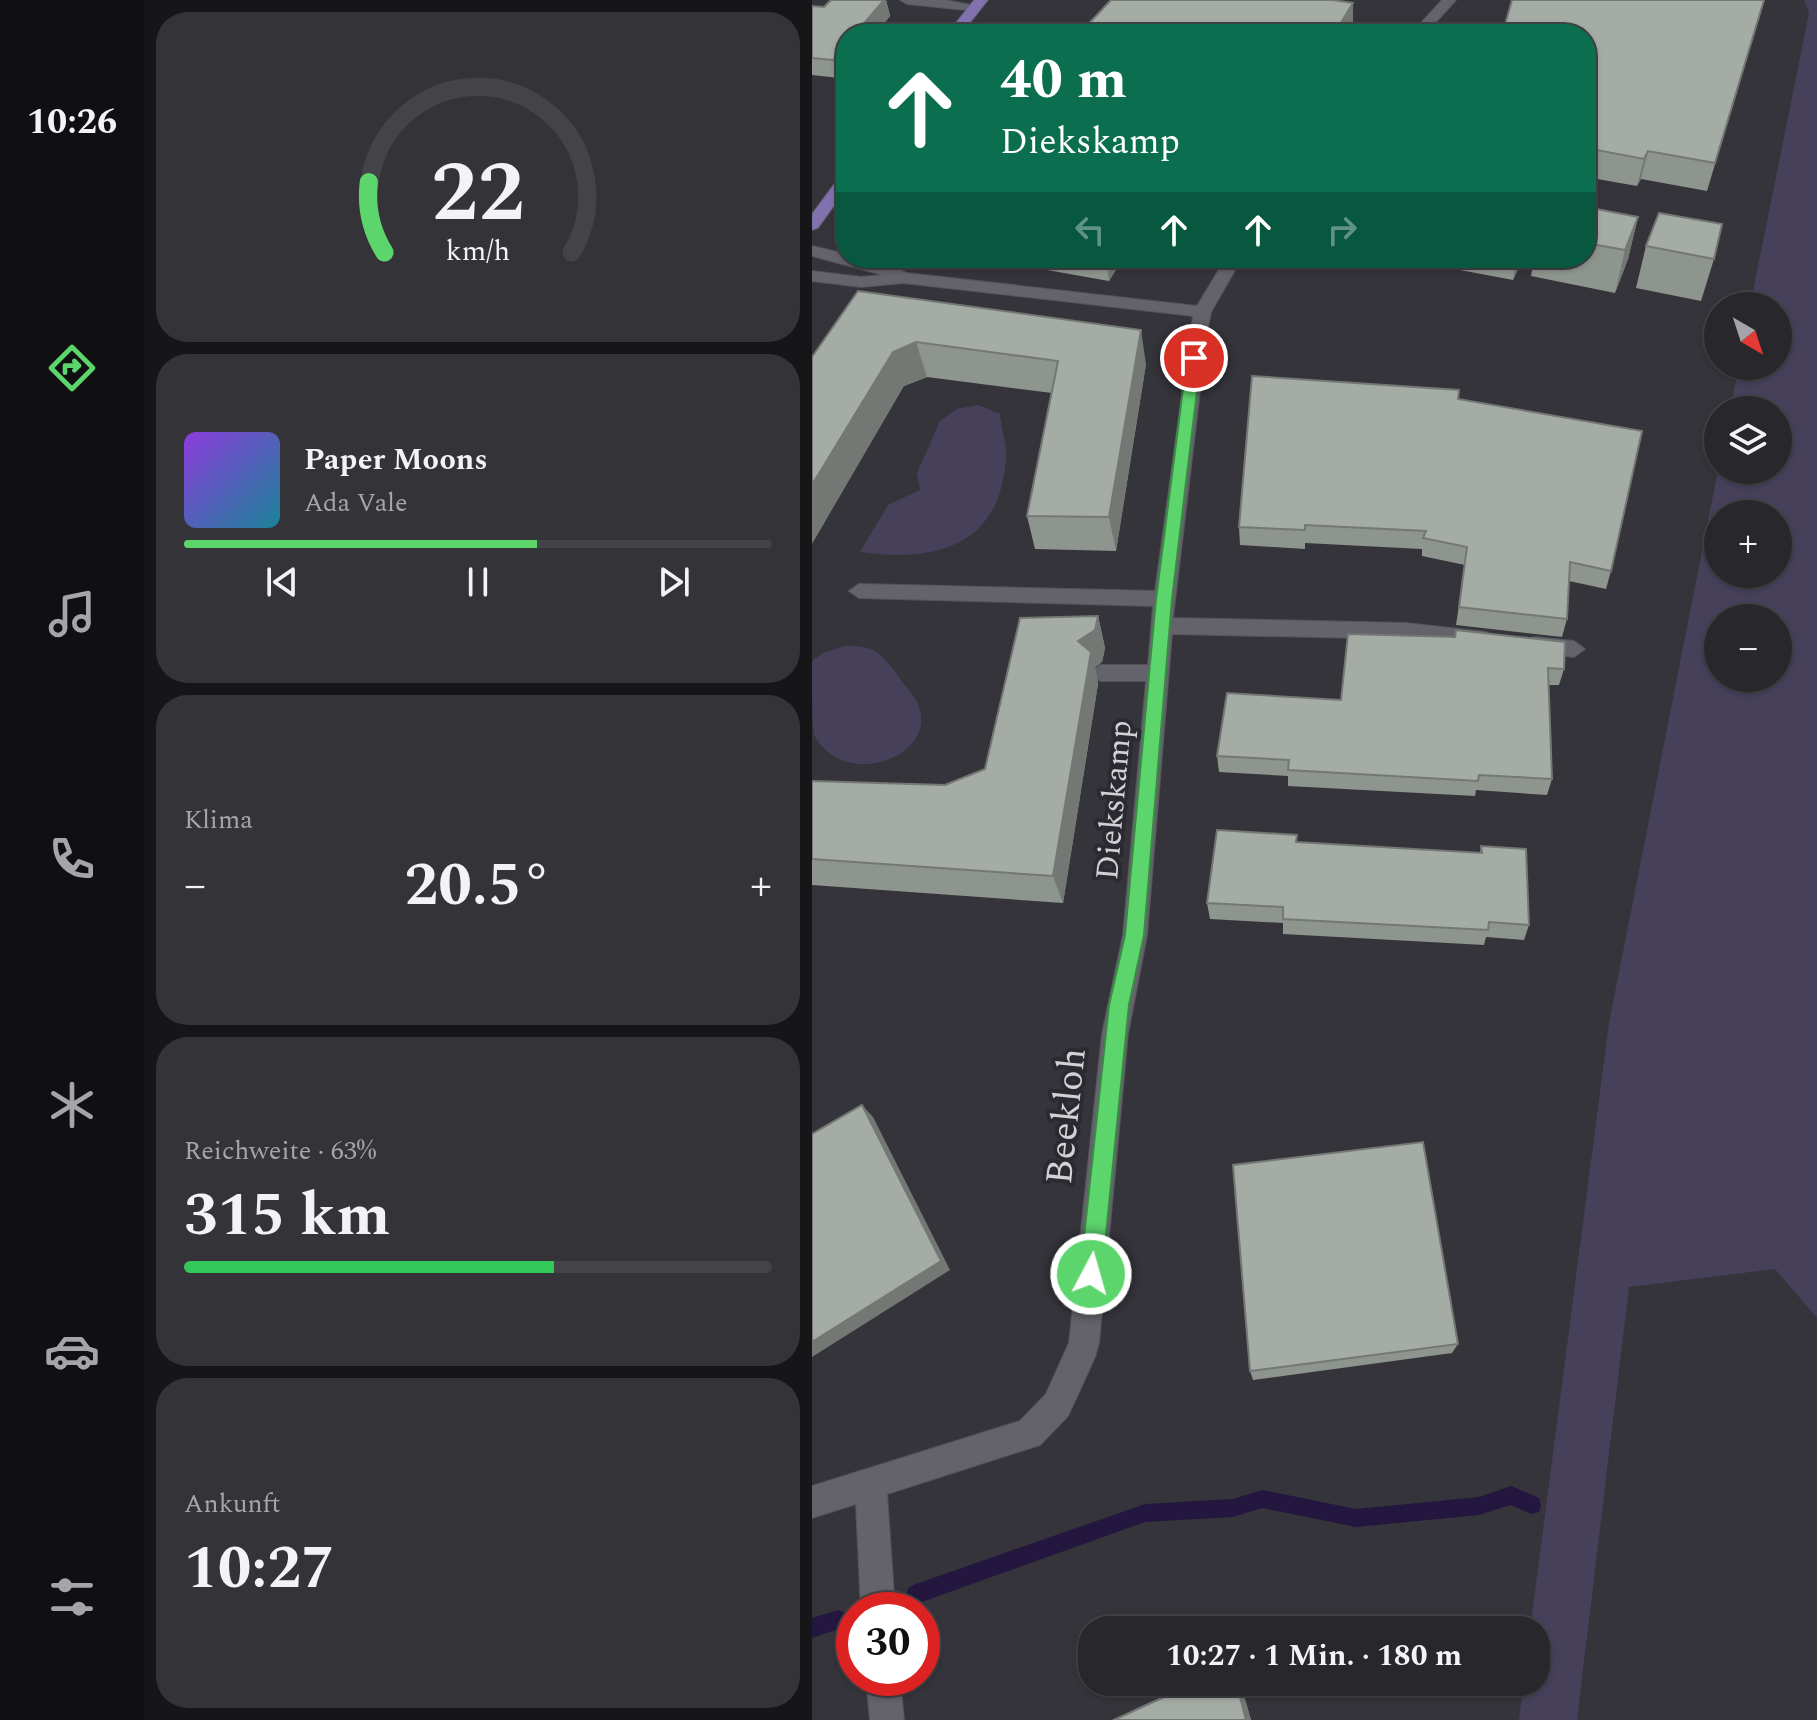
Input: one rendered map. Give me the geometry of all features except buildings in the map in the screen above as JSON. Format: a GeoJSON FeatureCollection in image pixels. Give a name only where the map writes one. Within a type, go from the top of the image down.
{"type":"FeatureCollection","features":[{"type":"Feature","properties":{"kind":"main road"},"geometry":{"type":"LineString","coordinates":[[962,24],[978,4]]}},
{"type":"Feature","properties":{"kind":"main road"},"geometry":{"type":"LineString","coordinates":[[812,225],[836,192]]}},
{"type":"Feature","properties":{"kind":"street"},"geometry":{"type":"LineString","coordinates":[[907,0],[978,4]]}},
{"type":"Feature","properties":{"kind":"street"},"geometry":{"type":"LineString","coordinates":[[1427,24],[1449,0]]}},
{"type":"Feature","properties":{"kind":"street"},"geometry":{"type":"LineString","coordinates":[[812,251],[836,256]]}},
{"type":"Feature","properties":{"kind":"street"},"geometry":{"type":"LineString","coordinates":[[881,268],[903,278]]}},
{"type":"Feature","properties":{"kind":"street"},"geometry":{"type":"LineString","coordinates":[[812,276],[861,282],[903,278],[1202,312],[1228,268]]}},
{"type":"Feature","properties":{"kind":"street","name":"Diekskamp"},"geometry":{"type":"LineString","coordinates":[[1119,1005],[1135,935],[1161,626],[1180,452],[1202,312]]}},
{"type":"Feature","properties":{"kind":"street"},"geometry":{"type":"LineString","coordinates":[[859,591],[1164,599]]}},
{"type":"Feature","properties":{"kind":"street"},"geometry":{"type":"LineString","coordinates":[[1161,626],[1406,631],[1574,649]]}},
{"type":"Feature","properties":{"kind":"street"},"geometry":{"type":"LineString","coordinates":[[1100,673],[1158,673]]}},
{"type":"Feature","properties":{"kind":"street","name":"Beekloh"},"geometry":{"type":"LineString","coordinates":[[812,1502],[1029,1434],[1047,1421],[1070,1388],[1084,1343],[1119,1005]]}},
{"type":"Feature","properties":{"kind":"street"},"geometry":{"type":"LineString","coordinates":[[871,1486],[877,1592]]}},
{"type":"Feature","properties":{"kind":"street"},"geometry":{"type":"LineString","coordinates":[[885,1696],[887,1720]]}},
{"type":"Feature","properties":{"kind":"shaded area"},"geometry":{"type":"Polygon","coordinates":[[[1804,0],[1817,0],[1817,1318],[1775,1269],[1629,1287],[1577,1720],[1519,1720],[1522,1696],[1550,1696],[1550,1616],[1532,1616],[1609,1023],[1704,541],[1704,588],[1792,588],[1792,500],[1712,500],[1715,484],[1792,484],[1792,396],[1733,396],[1736,380],[1792,380],[1792,292],[1753,292],[1809,13],[1804,0]]]}},
{"type":"Feature","properties":{"kind":"shaded area"},"geometry":{"type":"Polygon","coordinates":[[[978,405],[1000,414],[1006,452],[1001,487],[992,511],[978,529],[960,542],[939,550],[888,555],[860,552],[888,505],[920,490],[917,473],[940,421],[957,409],[978,405]]]}},
{"type":"Feature","properties":{"kind":"shaded area"},"geometry":{"type":"Polygon","coordinates":[[[845,646],[864,647],[876,652],[917,702],[921,721],[916,738],[904,751],[887,760],[867,764],[847,762],[828,752],[814,735],[812,661],[823,653],[845,646]]]}},
{"type":"Feature","properties":{"kind":"waterway"},"geometry":{"type":"LineString","coordinates":[[922,1592],[1145,1513],[1233,1508],[1262,1499],[1356,1518],[1479,1506],[1511,1495],[1532,1505]]}},
{"type":"Feature","properties":{"kind":"waterway"},"geometry":{"type":"LineString","coordinates":[[812,1628],[836,1621]]}},
{"type":"Feature","properties":{"kind":"route"},"geometry":{"type":"LineString","coordinates":[[1091,1274],[1119,1005],[1135,935],[1164,599],[1194,358]]}}]}
